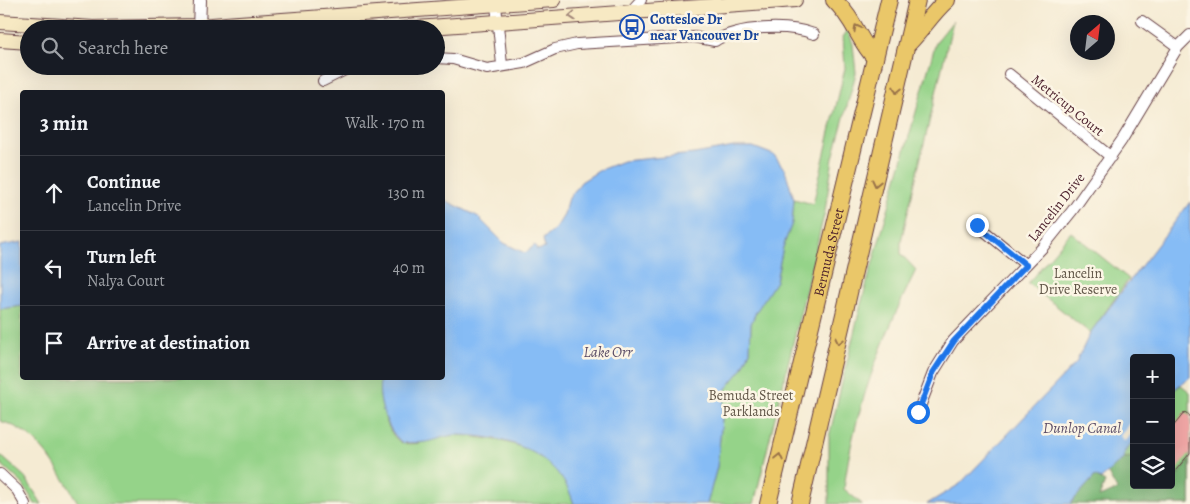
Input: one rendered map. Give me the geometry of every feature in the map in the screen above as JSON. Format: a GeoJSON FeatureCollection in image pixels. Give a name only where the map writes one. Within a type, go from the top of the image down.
{"type":"FeatureCollection","features":[{"type":"Feature","properties":{"kind":"main road"},"geometry":{"type":"LineString","coordinates":[[302,20],[554,0]]}},
{"type":"Feature","properties":{"kind":"main road"},"geometry":{"type":"LineString","coordinates":[[445,26],[795,0]]}},
{"type":"Feature","properties":{"kind":"main road"},"geometry":{"type":"LineString","coordinates":[[834,0],[854,22],[864,46],[875,58]]}},
{"type":"Feature","properties":{"kind":"main road","name":"Bermuda Street"},"geometry":{"type":"LineString","coordinates":[[768,504],[889,0]]}},
{"type":"Feature","properties":{"kind":"main road"},"geometry":{"type":"LineString","coordinates":[[800,504],[917,0]]}},
{"type":"Feature","properties":{"kind":"main road"},"geometry":{"type":"LineString","coordinates":[[907,44],[920,32],[935,10],[947,0]]}},
{"type":"Feature","properties":{"kind":"main road"},"geometry":{"type":"LineString","coordinates":[[0,22],[20,23]]}},
{"type":"Feature","properties":{"kind":"main road"},"geometry":{"type":"LineString","coordinates":[[0,40],[20,41]]}},
{"type":"Feature","properties":{"kind":"street"},"geometry":{"type":"LineString","coordinates":[[199,20],[200,0]]}},
{"type":"Feature","properties":{"kind":"street"},"geometry":{"type":"LineString","coordinates":[[630,12],[641,0]]}},
{"type":"Feature","properties":{"kind":"street"},"geometry":{"type":"LineString","coordinates":[[496,5],[502,65]]}},
{"type":"Feature","properties":{"kind":"street"},"geometry":{"type":"LineString","coordinates":[[1142,21],[1178,47]]}},
{"type":"Feature","properties":{"kind":"street"},"geometry":{"type":"LineString","coordinates":[[445,59],[487,68],[524,63],[555,48],[577,44],[694,37],[715,42],[726,33],[786,27],[814,34]]}},
{"type":"Feature","properties":{"kind":"street","name":"Lancelin Drive"},"geometry":{"type":"LineString","coordinates":[[918,412],[933,373],[954,341],[1057,230],[1111,157],[1178,47],[1190,35]]}},
{"type":"Feature","properties":{"kind":"street","name":"Metricup Court"},"geometry":{"type":"LineString","coordinates":[[1009,74],[1111,157]]}},
{"type":"Feature","properties":{"kind":"street"},"geometry":{"type":"LineString","coordinates":[[323,81],[335,75]]}},
{"type":"Feature","properties":{"kind":"street"},"geometry":{"type":"LineString","coordinates":[[977,225],[1026,265]]}},
{"type":"Feature","properties":{"kind":"street"},"geometry":{"type":"LineString","coordinates":[[0,474],[17,490],[25,504]]}},
{"type":"Feature","properties":{"kind":"green space"},"geometry":{"type":"Polygon","coordinates":[[[953,21],[901,241],[901,254],[916,270],[892,322],[871,376],[854,432],[848,460],[844,489],[862,504],[829,504],[829,437],[861,304],[936,42],[953,21]]]}},
{"type":"Feature","properties":{"kind":"green space","name":"Bemuda Street Parklands"},"geometry":{"type":"Polygon","coordinates":[[[848,30],[853,44],[856,73],[833,158],[825,211],[754,504],[707,504],[717,467],[725,390],[742,369],[750,351],[751,324],[756,312],[776,281],[783,247],[792,223],[794,199],[813,204],[845,68],[843,37],[848,30]]]}},
{"type":"Feature","properties":{"kind":"green space","name":"Lancelin Drive Reserve"},"geometry":{"type":"Polygon","coordinates":[[[1071,232],[1129,279],[1090,333],[1028,283],[1071,232]]]}},
{"type":"Feature","properties":{"kind":"green space"},"geometry":{"type":"Polygon","coordinates":[[[20,306],[20,380],[381,380],[381,403],[387,424],[397,439],[403,443],[416,444],[458,435],[498,440],[513,444],[527,449],[551,465],[568,488],[574,504],[79,504],[56,466],[37,443],[14,426],[0,421],[0,309],[20,306]]]}},
{"type":"Feature","properties":{"kind":"green space"},"geometry":{"type":"Polygon","coordinates":[[[1181,385],[1190,392],[1190,504],[1148,504],[1107,472],[1124,458],[1125,451],[1130,445],[1130,489],[1175,489],[1175,389],[1181,385]]]}},
{"type":"Feature","properties":{"kind":"green space"},"geometry":{"type":"Polygon","coordinates":[[[0,455],[25,477],[42,504],[35,504],[22,483],[0,463],[0,455]]]}},
{"type":"Feature","properties":{"kind":"green space"},"geometry":{"type":"Polygon","coordinates":[[[1130,457],[1130,489],[1175,489],[1175,480],[1190,459],[1190,504],[1070,504],[1095,476],[1105,482],[1099,497],[1117,490],[1107,472],[1124,458],[1130,457]]]}},
{"type":"Feature","properties":{"kind":"water","name":"Lake Orr"},"geometry":{"type":"Polygon","coordinates":[[[734,147],[753,147],[774,155],[785,170],[794,199],[792,223],[783,247],[776,281],[756,312],[751,324],[750,351],[742,369],[725,390],[717,467],[707,504],[574,504],[566,486],[556,471],[543,459],[512,443],[476,436],[457,435],[426,442],[403,443],[397,438],[387,423],[381,403],[381,380],[445,380],[445,200],[477,216],[504,243],[525,253],[535,245],[537,250],[545,248],[543,239],[556,228],[564,215],[567,201],[581,182],[600,170],[623,161],[694,154],[734,147]]]}},
{"type":"Feature","properties":{"kind":"water","name":"Dunlop Canal"},"geometry":{"type":"Polygon","coordinates":[[[1190,202],[1190,377],[1175,389],[1175,354],[1130,354],[1130,445],[1125,451],[1124,458],[1101,479],[1095,476],[1070,504],[927,504],[960,484],[1076,363],[1090,333],[1190,202]]]}},
{"type":"Feature","properties":{"kind":"water"},"geometry":{"type":"Polygon","coordinates":[[[20,242],[20,306],[0,309],[0,246],[20,242]]]}},
{"type":"Feature","properties":{"kind":"pier"},"geometry":{"type":"Polygon","coordinates":[[[1130,424],[1130,435],[1125,441],[1120,436],[1130,424]]]}},
{"type":"Feature","properties":{"kind":"building"},"geometry":{"type":"Polygon","coordinates":[[[1185,412],[1190,416],[1190,453],[1175,471],[1175,444],[1175,424],[1185,412]]]}},
{"type":"Feature","properties":{"kind":"place","name":"Cottesloe Dr near Vancouver Dr"},"geometry":{"type":"Point","coordinates":[632,27]}},
{"type":"Feature","properties":{"kind":"route"},"geometry":{"type":"LineString","coordinates":[[918,412],[933,373],[954,341],[966,326],[1026,265],[977,225]]}}]}
